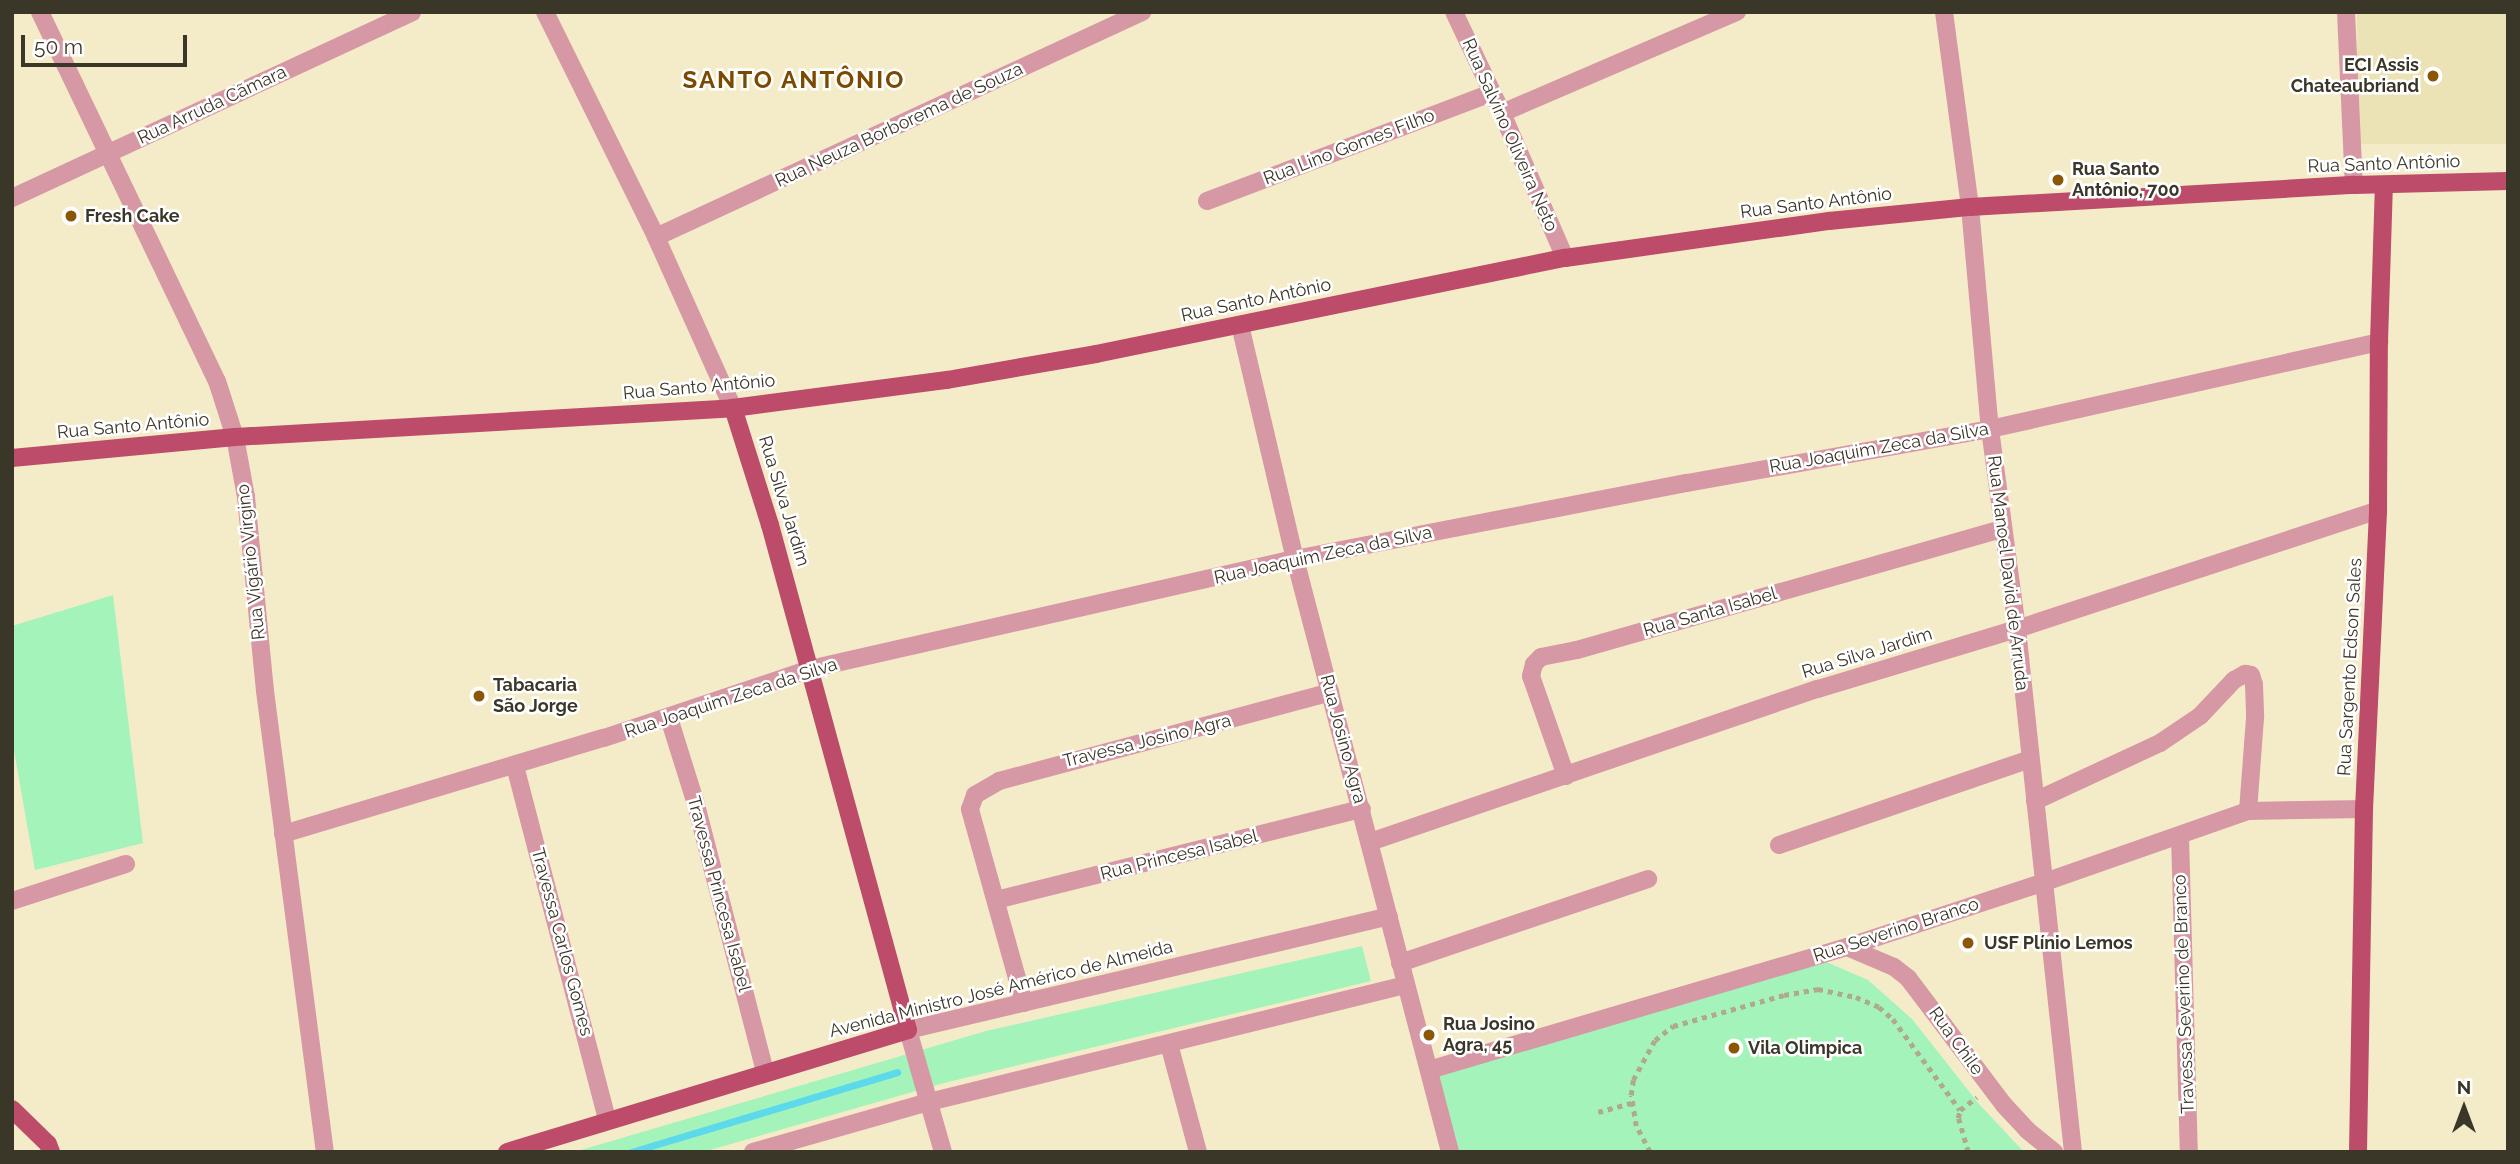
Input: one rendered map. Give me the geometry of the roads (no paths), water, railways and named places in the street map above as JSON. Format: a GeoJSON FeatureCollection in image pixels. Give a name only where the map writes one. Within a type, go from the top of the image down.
{"type":"FeatureCollection","features":[{"type":"Feature","properties":{"kind":"main road","name":"Rua Santo Antônio"},"geometry":{"type":"LineString","coordinates":[[12,458],[235,437],[733,408],[947,380],[1240,325],[1564,258],[1829,221],[1970,207],[2354,185],[2508,180]]}},
{"type":"Feature","properties":{"kind":"main road","name":"Rua Sargento Edson Sales"},"geometry":{"type":"LineString","coordinates":[[2358,1152],[2364,809],[2378,510],[2379,342],[2384,185]]}},
{"type":"Feature","properties":{"kind":"main road","name":"Rua Silva Jardim"},"geometry":{"type":"LineString","coordinates":[[733,408],[770,525],[910,1035]]}},
{"type":"Feature","properties":{"kind":"main road","name":"Avenida Ministro José Américo de Almeida"},"geometry":{"type":"LineString","coordinates":[[507,1152],[765,1072],[910,1035]]}},
{"type":"Feature","properties":{"kind":"main road"},"geometry":{"type":"LineString","coordinates":[[12,1110],[49,1148],[66,1152]]}},
{"type":"Feature","properties":{"kind":"street","name":"Rua Vigário Virgino"},"geometry":{"type":"LineString","coordinates":[[40,12],[217,381],[235,437],[246,497],[283,834],[325,1152]]}},
{"type":"Feature","properties":{"kind":"street","name":"Rua Arruda Cãmara"},"geometry":{"type":"LineString","coordinates":[[12,198],[412,12]]}},
{"type":"Feature","properties":{"kind":"street","name":"Rua Silva Jardim"},"geometry":{"type":"LineString","coordinates":[[545,12],[656,237],[733,408]]}},
{"type":"Feature","properties":{"kind":"street","name":"Rua Neuza Borborema de Souza"},"geometry":{"type":"LineString","coordinates":[[656,237],[1142,12]]}},
{"type":"Feature","properties":{"kind":"street","name":"Rua Salvino Oliveira Neto"},"geometry":{"type":"LineString","coordinates":[[1454,12],[1502,113],[1564,258]]}},
{"type":"Feature","properties":{"kind":"street"},"geometry":{"type":"LineString","coordinates":[[1502,113],[1738,12]]}},
{"type":"Feature","properties":{"kind":"street","name":"Rua Manoel David de Arruda"},"geometry":{"type":"LineString","coordinates":[[1944,12],[1970,207],[1990,429],[2017,629],[2042,883],[2073,1152]]}},
{"type":"Feature","properties":{"kind":"street"},"geometry":{"type":"LineString","coordinates":[[2346,12],[2354,185]]}},
{"type":"Feature","properties":{"kind":"street","name":"Rua Lino Gomes Filho"},"geometry":{"type":"LineString","coordinates":[[1207,201],[1492,93]]}},
{"type":"Feature","properties":{"kind":"street","name":"Rua Josino Agra"},"geometry":{"type":"LineString","coordinates":[[1240,325],[1295,559],[1450,1152]]}},
{"type":"Feature","properties":{"kind":"street","name":"Rua Joaquim Zeca da Silva"},"geometry":{"type":"LineString","coordinates":[[283,834],[669,718],[810,669],[1295,559],[1687,483],[1990,429],[2379,342]]}},
{"type":"Feature","properties":{"kind":"street","name":"Rua Silva Jardim"},"geometry":{"type":"LineString","coordinates":[[1370,842],[1818,689],[2017,629],[2378,510]]}},
{"type":"Feature","properties":{"kind":"street","name":"Rua Santa Isabel"},"geometry":{"type":"LineString","coordinates":[[1566,776],[1531,676],[1534,664],[1541,657],[1617,639],[2002,529]]}},
{"type":"Feature","properties":{"kind":"street"},"geometry":{"type":"LineString","coordinates":[[2035,801],[2160,743],[2200,716],[2234,680],[2245,674],[2252,678],[2254,695],[2248,811]]}},
{"type":"Feature","properties":{"kind":"street","name":"Travessa Josino Agra"},"geometry":{"type":"LineString","coordinates":[[996,900],[970,809],[971,801],[982,789],[999,781],[1330,692]]}},
{"type":"Feature","properties":{"kind":"street","name":"Travessa Princesa Isabel"},"geometry":{"type":"LineString","coordinates":[[669,718],[695,801],[765,1072]]}},
{"type":"Feature","properties":{"kind":"street"},"geometry":{"type":"LineString","coordinates":[[1779,845],[2030,759]]}},
{"type":"Feature","properties":{"kind":"street","name":"Travessa Carlos Gomes"},"geometry":{"type":"LineString","coordinates":[[515,766],[607,1119]]}},
{"type":"Feature","properties":{"kind":"street","name":"Rua Princesa Isabel"},"geometry":{"type":"LineString","coordinates":[[996,900],[1362,809]]}},
{"type":"Feature","properties":{"kind":"street","name":"Rua Severino Branco"},"geometry":{"type":"LineString","coordinates":[[1429,1070],[1847,947],[2248,811],[2364,809]]}},
{"type":"Feature","properties":{"kind":"street","name":"Travessa Severino de Branco"},"geometry":{"type":"LineString","coordinates":[[2180,836],[2189,1152]]}},
{"type":"Feature","properties":{"kind":"street"},"geometry":{"type":"LineString","coordinates":[[12,901],[126,864]]}},
{"type":"Feature","properties":{"kind":"street"},"geometry":{"type":"LineString","coordinates":[[1400,962],[1648,879]]}},
{"type":"Feature","properties":{"kind":"street"},"geometry":{"type":"LineString","coordinates":[[996,900],[1024,1003]]}},
{"type":"Feature","properties":{"kind":"street","name":"Avenida Ministro José Américo de Almeida"},"geometry":{"type":"LineString","coordinates":[[910,1035],[1024,1003],[1389,916]]}},
{"type":"Feature","properties":{"kind":"street","name":"Rua Chile"},"geometry":{"type":"LineString","coordinates":[[1847,947],[1894,967],[1908,978],[1989,1086],[2027,1130],[2054,1152]]}},
{"type":"Feature","properties":{"kind":"street"},"geometry":{"type":"LineString","coordinates":[[753,1152],[814,1143],[927,1096],[1169,1044],[1406,985]]}},
{"type":"Feature","properties":{"kind":"street"},"geometry":{"type":"LineString","coordinates":[[910,1035],[943,1152]]}},
{"type":"Feature","properties":{"kind":"street"},"geometry":{"type":"LineString","coordinates":[[1169,1044],[1198,1152]]}},
{"type":"Feature","properties":{"kind":"waterway"},"geometry":{"type":"LineString","coordinates":[[631,1152],[897,1072]]}},
{"type":"Feature","properties":{"kind":"place","name":"ECI Assis Chateaubriand"},"geometry":{"type":"Point","coordinates":[2433,76]}},
{"type":"Feature","properties":{"kind":"place","name":"Rua Santo Antônio, 700"},"geometry":{"type":"Point","coordinates":[2058,180]}},
{"type":"Feature","properties":{"kind":"place","name":"Fresh Cake"},"geometry":{"type":"Point","coordinates":[71,216]}},
{"type":"Feature","properties":{"kind":"place","name":"Tabacaria São Jorge"},"geometry":{"type":"Point","coordinates":[479,696]}},
{"type":"Feature","properties":{"kind":"place","name":"USF Plínio Lemos"},"geometry":{"type":"Point","coordinates":[1968,943]}},
{"type":"Feature","properties":{"kind":"place","name":"Rua Josino Agra, 45"},"geometry":{"type":"Point","coordinates":[1429,1035]}},
{"type":"Feature","properties":{"kind":"place","name":"Vila Olimpica"},"geometry":{"type":"Point","coordinates":[1734,1048]}},
{"type":"Feature","properties":{"kind":"district","name":"SANTO ANTÔNIO"},"geometry":{"type":"Point","coordinates":[794,80]}}]}
